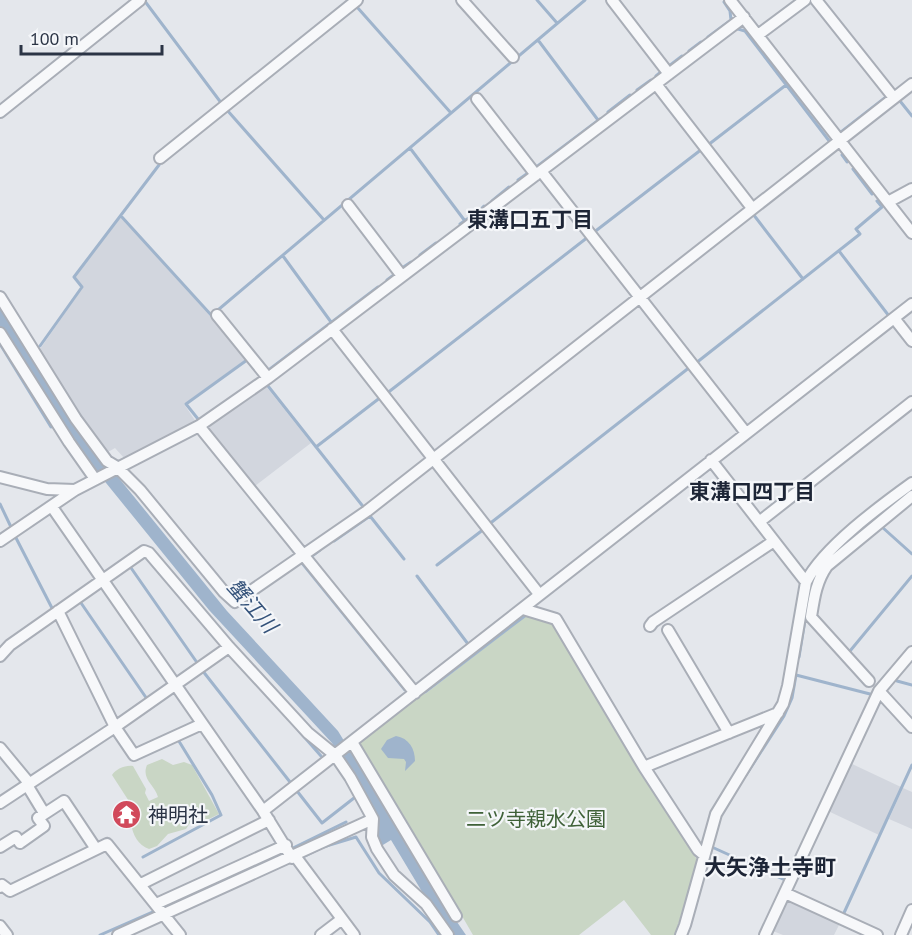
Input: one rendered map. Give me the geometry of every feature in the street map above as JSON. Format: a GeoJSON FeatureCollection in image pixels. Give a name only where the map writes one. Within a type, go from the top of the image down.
{"type":"FeatureCollection","features":[{"type":"Feature","properties":{"kind":"street"},"geometry":{"type":"LineString","coordinates":[[0,112],[140,0]]}},
{"type":"Feature","properties":{"kind":"street"},"geometry":{"type":"LineString","coordinates":[[160,158],[357,0]]}},
{"type":"Feature","properties":{"kind":"street"},"geometry":{"type":"LineString","coordinates":[[462,0],[513,57]]}},
{"type":"Feature","properties":{"kind":"street"},"geometry":{"type":"LineString","coordinates":[[612,0],[669,74]]}},
{"type":"Feature","properties":{"kind":"street"},"geometry":{"type":"LineString","coordinates":[[730,0],[912,233]]}},
{"type":"Feature","properties":{"kind":"street"},"geometry":{"type":"LineString","coordinates":[[758,35],[805,0]]}},
{"type":"Feature","properties":{"kind":"street"},"geometry":{"type":"LineString","coordinates":[[816,0],[894,98]]}},
{"type":"Feature","properties":{"kind":"street"},"geometry":{"type":"LineString","coordinates":[[0,541],[75,490],[199,426],[268,378],[744,18]]}},
{"type":"Feature","properties":{"kind":"street"},"geometry":{"type":"LineString","coordinates":[[656,84],[752,208]]}},
{"type":"Feature","properties":{"kind":"street"},"geometry":{"type":"LineString","coordinates":[[0,297],[76,419],[107,461],[140,490],[224,592],[235,602],[367,512],[912,84]]}},
{"type":"Feature","properties":{"kind":"street"},"geometry":{"type":"LineString","coordinates":[[477,99],[640,297],[746,433]]}},
{"type":"Feature","properties":{"kind":"street"},"geometry":{"type":"LineString","coordinates":[[888,202],[912,189]]}},
{"type":"Feature","properties":{"kind":"street"},"geometry":{"type":"LineString","coordinates":[[348,205],[402,276]]}},
{"type":"Feature","properties":{"kind":"street"},"geometry":{"type":"LineString","coordinates":[[141,884],[266,816],[335,755],[912,304]]}},
{"type":"Feature","properties":{"kind":"street"},"geometry":{"type":"LineString","coordinates":[[217,315],[268,378]]}},
{"type":"Feature","properties":{"kind":"street"},"geometry":{"type":"LineString","coordinates":[[894,318],[912,341]]}},
{"type":"Feature","properties":{"kind":"street"},"geometry":{"type":"LineString","coordinates":[[332,329],[539,594]]}},
{"type":"Feature","properties":{"kind":"street"},"geometry":{"type":"LineString","coordinates":[[0,333],[69,442],[97,478]]}},
{"type":"Feature","properties":{"kind":"street"},"geometry":{"type":"LineString","coordinates":[[759,522],[912,402]]}},
{"type":"Feature","properties":{"kind":"street"},"geometry":{"type":"LineString","coordinates":[[199,426],[415,693]]}},
{"type":"Feature","properties":{"kind":"street"},"geometry":{"type":"LineString","coordinates":[[711,460],[806,582]]}},
{"type":"Feature","properties":{"kind":"street"},"geometry":{"type":"LineString","coordinates":[[0,477],[47,489],[75,490]]}},
{"type":"Feature","properties":{"kind":"street"},"geometry":{"type":"LineString","coordinates":[[681,935],[716,814],[783,704],[806,582],[820,560],[882,505],[912,483]]}},
{"type":"Feature","properties":{"kind":"street"},"geometry":{"type":"LineString","coordinates":[[869,681],[811,617],[817,587],[827,566],[912,496]]}},
{"type":"Feature","properties":{"kind":"street"},"geometry":{"type":"LineString","coordinates":[[52,507],[290,852],[354,935]]}},
{"type":"Feature","properties":{"kind":"street"},"geometry":{"type":"LineString","coordinates":[[650,626],[774,541]]}},
{"type":"Feature","properties":{"kind":"street"},"geometry":{"type":"LineString","coordinates":[[0,656],[10,645],[102,580],[144,551],[149,553],[229,647],[308,733],[335,755],[373,819],[372,837],[377,849],[394,875],[426,904],[448,935]]}},
{"type":"Feature","properties":{"kind":"street"},"geometry":{"type":"LineString","coordinates":[[523,609],[556,619],[644,767],[698,850],[704,855]]}},
{"type":"Feature","properties":{"kind":"street"},"geometry":{"type":"LineString","coordinates":[[58,611],[115,727],[134,755],[202,724]]}},
{"type":"Feature","properties":{"kind":"street"},"geometry":{"type":"LineString","coordinates":[[668,630],[729,733]]}},
{"type":"Feature","properties":{"kind":"street"},"geometry":{"type":"LineString","coordinates":[[0,803],[115,727],[229,647]]}},
{"type":"Feature","properties":{"kind":"street"},"geometry":{"type":"LineString","coordinates":[[765,935],[882,688],[912,652]]}},
{"type":"Feature","properties":{"kind":"street"},"geometry":{"type":"LineString","coordinates":[[882,688],[912,727]]}},
{"type":"Feature","properties":{"kind":"street"},"geometry":{"type":"LineString","coordinates":[[644,767],[778,713]]}},
{"type":"Feature","properties":{"kind":"street"},"geometry":{"type":"LineString","coordinates":[[352,742],[456,915]]}},
{"type":"Feature","properties":{"kind":"street"},"geometry":{"type":"LineString","coordinates":[[0,748],[28,784],[44,813]]}},
{"type":"Feature","properties":{"kind":"street"},"geometry":{"type":"LineString","coordinates":[[0,847],[16,837],[20,843],[44,826],[38,818],[64,801],[96,849]]}},
{"type":"Feature","properties":{"kind":"street"},"geometry":{"type":"LineString","coordinates":[[118,935],[160,909],[290,852],[373,819]]}},
{"type":"Feature","properties":{"kind":"street"},"geometry":{"type":"LineString","coordinates":[[0,887],[2,885],[10,891],[107,844],[112,847],[180,935]]}},
{"type":"Feature","properties":{"kind":"street"},"geometry":{"type":"LineString","coordinates":[[785,893],[877,935]]}},
{"type":"Feature","properties":{"kind":"street"},"geometry":{"type":"LineString","coordinates":[[901,935],[912,910]]}},
{"type":"Feature","properties":{"kind":"street"},"geometry":{"type":"LineString","coordinates":[[321,935],[342,919]]}},
{"type":"Feature","properties":{"kind":"street"},"geometry":{"type":"LineString","coordinates":[[0,926],[7,935]]}},
{"type":"Feature","properties":{"kind":"shaded area"},"geometry":{"type":"Polygon","coordinates":[[[121,217],[210,316],[245,360],[184,404],[196,422],[125,459],[115,448],[108,452],[83,420],[38,352],[83,287],[75,277],[121,217]]]}},
{"type":"Feature","properties":{"kind":"shaded area"},"geometry":{"type":"Polygon","coordinates":[[[265,385],[311,443],[255,486],[209,429],[209,426],[265,385]]]}},
{"type":"Feature","properties":{"kind":"shaded area"},"geometry":{"type":"Polygon","coordinates":[[[850,763],[901,787],[879,835],[828,811],[850,763]]]}},
{"type":"Feature","properties":{"kind":"shaded area"},"geometry":{"type":"Polygon","coordinates":[[[903,788],[912,792],[912,829],[889,819],[903,788]]]}},
{"type":"Feature","properties":{"kind":"shaded area"},"geometry":{"type":"Polygon","coordinates":[[[791,900],[840,923],[834,935],[783,935],[773,931],[786,903],[791,900]]]}},
{"type":"Feature","properties":{"kind":"green space","name":"二ツ寺親水公園"},"geometry":{"type":"Polygon","coordinates":[[[526,616],[552,623],[638,769],[696,858],[675,935],[651,935],[624,900],[579,935],[473,935],[417,838],[359,745],[359,741],[425,694],[526,616]]]}},
{"type":"Feature","properties":{"kind":"green space"},"geometry":{"type":"Polygon","coordinates":[[[162,759],[173,765],[184,762],[192,765],[219,814],[209,819],[192,820],[186,829],[168,834],[157,846],[149,849],[142,845],[135,836],[131,824],[136,816],[134,809],[112,775],[121,768],[133,766],[146,789],[145,793],[149,801],[158,797],[147,778],[147,765],[162,759]]]}},
{"type":"Feature","properties":{"kind":"water"},"geometry":{"type":"Polygon","coordinates":[[[0,303],[109,466],[227,611],[338,731],[439,896],[466,935],[451,935],[391,840],[378,848],[374,840],[377,817],[332,743],[209,610],[68,436],[0,326],[0,303]]]}},
{"type":"Feature","properties":{"kind":"water"},"geometry":{"type":"Polygon","coordinates":[[[396,736],[408,742],[414,752],[415,761],[405,771],[404,759],[388,758],[381,749],[387,740],[396,736]]]}},
{"type":"Feature","properties":{"kind":"waterway"},"geometry":{"type":"LineString","coordinates":[[144,0],[222,104]]}},
{"type":"Feature","properties":{"kind":"waterway"},"geometry":{"type":"LineString","coordinates":[[537,0],[557,23]]}},
{"type":"Feature","properties":{"kind":"waterway"},"geometry":{"type":"LineString","coordinates":[[212,315],[585,0]]}},
{"type":"Feature","properties":{"kind":"waterway"},"geometry":{"type":"LineString","coordinates":[[708,37],[731,20],[730,11],[724,2]]}},
{"type":"Feature","properties":{"kind":"waterway"},"geometry":{"type":"LineString","coordinates":[[357,7],[451,113]]}},
{"type":"Feature","properties":{"kind":"waterway"},"geometry":{"type":"LineString","coordinates":[[738,29],[745,31],[830,142]]}},
{"type":"Feature","properties":{"kind":"waterway"},"geometry":{"type":"LineString","coordinates":[[538,40],[598,120]]}},
{"type":"Feature","properties":{"kind":"waterway"},"geometry":{"type":"LineString","coordinates":[[689,51],[701,42]]}},
{"type":"Feature","properties":{"kind":"waterway"},"geometry":{"type":"LineString","coordinates":[[669,66],[682,56]]}},
{"type":"Feature","properties":{"kind":"waterway"},"geometry":{"type":"LineString","coordinates":[[656,76],[662,71]]}},
{"type":"Feature","properties":{"kind":"waterway"},"geometry":{"type":"LineString","coordinates":[[637,90],[651,80]]}},
{"type":"Feature","properties":{"kind":"waterway"},"geometry":{"type":"LineString","coordinates":[[708,145],[786,85]]}},
{"type":"Feature","properties":{"kind":"waterway"},"geometry":{"type":"LineString","coordinates":[[608,112],[630,95]]}},
{"type":"Feature","properties":{"kind":"waterway"},"geometry":{"type":"LineString","coordinates":[[841,132],[886,97]]}},
{"type":"Feature","properties":{"kind":"waterway"},"geometry":{"type":"LineString","coordinates":[[900,101],[912,116]]}},
{"type":"Feature","properties":{"kind":"waterway"},"geometry":{"type":"LineString","coordinates":[[227,110],[324,220]]}},
{"type":"Feature","properties":{"kind":"waterway"},"geometry":{"type":"LineString","coordinates":[[535,168],[600,119]]}},
{"type":"Feature","properties":{"kind":"waterway"},"geometry":{"type":"LineString","coordinates":[[410,148],[465,221]]}},
{"type":"Feature","properties":{"kind":"waterway"},"geometry":{"type":"LineString","coordinates":[[593,233],[702,149]]}},
{"type":"Feature","properties":{"kind":"waterway"},"geometry":{"type":"LineString","coordinates":[[842,155],[847,162]]}},
{"type":"Feature","properties":{"kind":"waterway"},"geometry":{"type":"LineString","coordinates":[[40,346],[82,287],[74,277],[159,165]]}},
{"type":"Feature","properties":{"kind":"waterway"},"geometry":{"type":"LineString","coordinates":[[853,169],[872,194]]}},
{"type":"Feature","properties":{"kind":"waterway"},"geometry":{"type":"LineString","coordinates":[[518,180],[528,173]]}},
{"type":"Feature","properties":{"kind":"waterway"},"geometry":{"type":"LineString","coordinates":[[492,201],[509,187]]}},
{"type":"Feature","properties":{"kind":"waterway"},"geometry":{"type":"LineString","coordinates":[[696,363],[860,234],[856,229],[882,207],[877,201]]}},
{"type":"Feature","properties":{"kind":"waterway"},"geometry":{"type":"LineString","coordinates":[[480,210],[484,206]]}},
{"type":"Feature","properties":{"kind":"waterway"},"geometry":{"type":"LineString","coordinates":[[753,214],[803,279]]}},
{"type":"Feature","properties":{"kind":"waterway"},"geometry":{"type":"LineString","coordinates":[[460,224],[473,215]]}},
{"type":"Feature","properties":{"kind":"waterway"},"geometry":{"type":"LineString","coordinates":[[121,216],[212,316]]}},
{"type":"Feature","properties":{"kind":"waterway"},"geometry":{"type":"LineString","coordinates":[[386,394],[588,237]]}},
{"type":"Feature","properties":{"kind":"waterway"},"geometry":{"type":"LineString","coordinates":[[420,255],[436,243]]}},
{"type":"Feature","properties":{"kind":"waterway"},"geometry":{"type":"LineString","coordinates":[[839,251],[889,316]]}},
{"type":"Feature","properties":{"kind":"waterway"},"geometry":{"type":"LineString","coordinates":[[283,256],[331,322]]}},
{"type":"Feature","properties":{"kind":"waterway"},"geometry":{"type":"LineString","coordinates":[[402,268],[411,262]]}},
{"type":"Feature","properties":{"kind":"waterway"},"geometry":{"type":"LineString","coordinates":[[387,280],[395,274]]}},
{"type":"Feature","properties":{"kind":"waterway"},"geometry":{"type":"LineString","coordinates":[[266,372],[378,287]]}},
{"type":"Feature","properties":{"kind":"waterway"},"geometry":{"type":"LineString","coordinates":[[0,344],[51,427]]}},
{"type":"Feature","properties":{"kind":"waterway"},"geometry":{"type":"LineString","coordinates":[[198,419],[186,404],[247,360]]}},
{"type":"Feature","properties":{"kind":"waterway"},"geometry":{"type":"LineString","coordinates":[[488,525],[690,367]]}},
{"type":"Feature","properties":{"kind":"waterway"},"geometry":{"type":"LineString","coordinates":[[268,386],[365,509]]}},
{"type":"Feature","properties":{"kind":"waterway"},"geometry":{"type":"LineString","coordinates":[[316,447],[381,397]]}},
{"type":"Feature","properties":{"kind":"waterway"},"geometry":{"type":"LineString","coordinates":[[836,551],[895,502]]}},
{"type":"Feature","properties":{"kind":"waterway"},"geometry":{"type":"LineString","coordinates":[[0,504],[11,527]]}},
{"type":"Feature","properties":{"kind":"waterway"},"geometry":{"type":"LineString","coordinates":[[334,541],[370,516],[404,559]]}},
{"type":"Feature","properties":{"kind":"waterway"},"geometry":{"type":"LineString","coordinates":[[882,527],[912,554]]}},
{"type":"Feature","properties":{"kind":"waterway"},"geometry":{"type":"LineString","coordinates":[[437,565],[484,529]]}},
{"type":"Feature","properties":{"kind":"waterway"},"geometry":{"type":"LineString","coordinates":[[15,536],[53,610]]}},
{"type":"Feature","properties":{"kind":"waterway"},"geometry":{"type":"LineString","coordinates":[[312,556],[320,550]]}},
{"type":"Feature","properties":{"kind":"waterway"},"geometry":{"type":"LineString","coordinates":[[302,563],[405,690]]}},
{"type":"Feature","properties":{"kind":"waterway"},"geometry":{"type":"LineString","coordinates":[[129,565],[198,664]]}},
{"type":"Feature","properties":{"kind":"waterway"},"geometry":{"type":"LineString","coordinates":[[417,576],[468,644]]}},
{"type":"Feature","properties":{"kind":"waterway"},"geometry":{"type":"LineString","coordinates":[[850,651],[912,576]]}},
{"type":"Feature","properties":{"kind":"waterway"},"geometry":{"type":"LineString","coordinates":[[809,596],[813,579]]}},
{"type":"Feature","properties":{"kind":"waterway"},"geometry":{"type":"LineString","coordinates":[[79,600],[147,699]]}},
{"type":"Feature","properties":{"kind":"waterway"},"geometry":{"type":"LineString","coordinates":[[425,692],[526,615],[529,616]]}},
{"type":"Feature","properties":{"kind":"waterway"},"geometry":{"type":"LineString","coordinates":[[799,657],[805,620]]}},
{"type":"Feature","properties":{"kind":"waterway"},"geometry":{"type":"LineString","coordinates":[[202,670],[290,782]]}},
{"type":"Feature","properties":{"kind":"waterway"},"geometry":{"type":"LineString","coordinates":[[796,675],[870,694]]}},
{"type":"Feature","properties":{"kind":"waterway"},"geometry":{"type":"LineString","coordinates":[[746,775],[784,716],[792,698],[796,675]]}},
{"type":"Feature","properties":{"kind":"waterway"},"geometry":{"type":"LineString","coordinates":[[897,681],[912,685]]}},
{"type":"Feature","properties":{"kind":"waterway"},"geometry":{"type":"LineString","coordinates":[[299,731],[321,756]]}},
{"type":"Feature","properties":{"kind":"waterway"},"geometry":{"type":"LineString","coordinates":[[143,857],[221,815],[212,795],[177,738]]}},
{"type":"Feature","properties":{"kind":"waterway"},"geometry":{"type":"LineString","coordinates":[[843,915],[912,765]]}},
{"type":"Feature","properties":{"kind":"waterway"},"geometry":{"type":"LineString","coordinates":[[297,791],[322,823],[354,798]]}},
{"type":"Feature","properties":{"kind":"waterway"},"geometry":{"type":"LineString","coordinates":[[291,849],[346,822]]}},
{"type":"Feature","properties":{"kind":"waterway"},"geometry":{"type":"LineString","coordinates":[[301,858],[323,847],[356,837],[379,873],[430,922],[439,935]]}},
{"type":"Feature","properties":{"kind":"waterway"},"geometry":{"type":"LineString","coordinates":[[714,848],[785,880]]}},
{"type":"Feature","properties":{"kind":"waterway"},"geometry":{"type":"LineString","coordinates":[[163,907],[285,851]]}},
{"type":"Feature","properties":{"kind":"waterway"},"geometry":{"type":"LineString","coordinates":[[100,935],[157,910]]}},
{"type":"Feature","properties":{"kind":"place","name":"神明社"},"geometry":{"type":"Point","coordinates":[127,815]}},
{"type":"Feature","properties":{"kind":"district","name":"東溝口五丁目"},"geometry":{"type":"Point","coordinates":[530,220]}},
{"type":"Feature","properties":{"kind":"district","name":"東溝口四丁目"},"geometry":{"type":"Point","coordinates":[752,492]}},
{"type":"Feature","properties":{"kind":"district","name":"大矢浄土寺町"},"geometry":{"type":"Point","coordinates":[770,867]}},
{"type":"Feature","properties":{"kind":"water label","name":"蟹江川"},"geometry":{"type":"Point","coordinates":[252,606]}}]}
